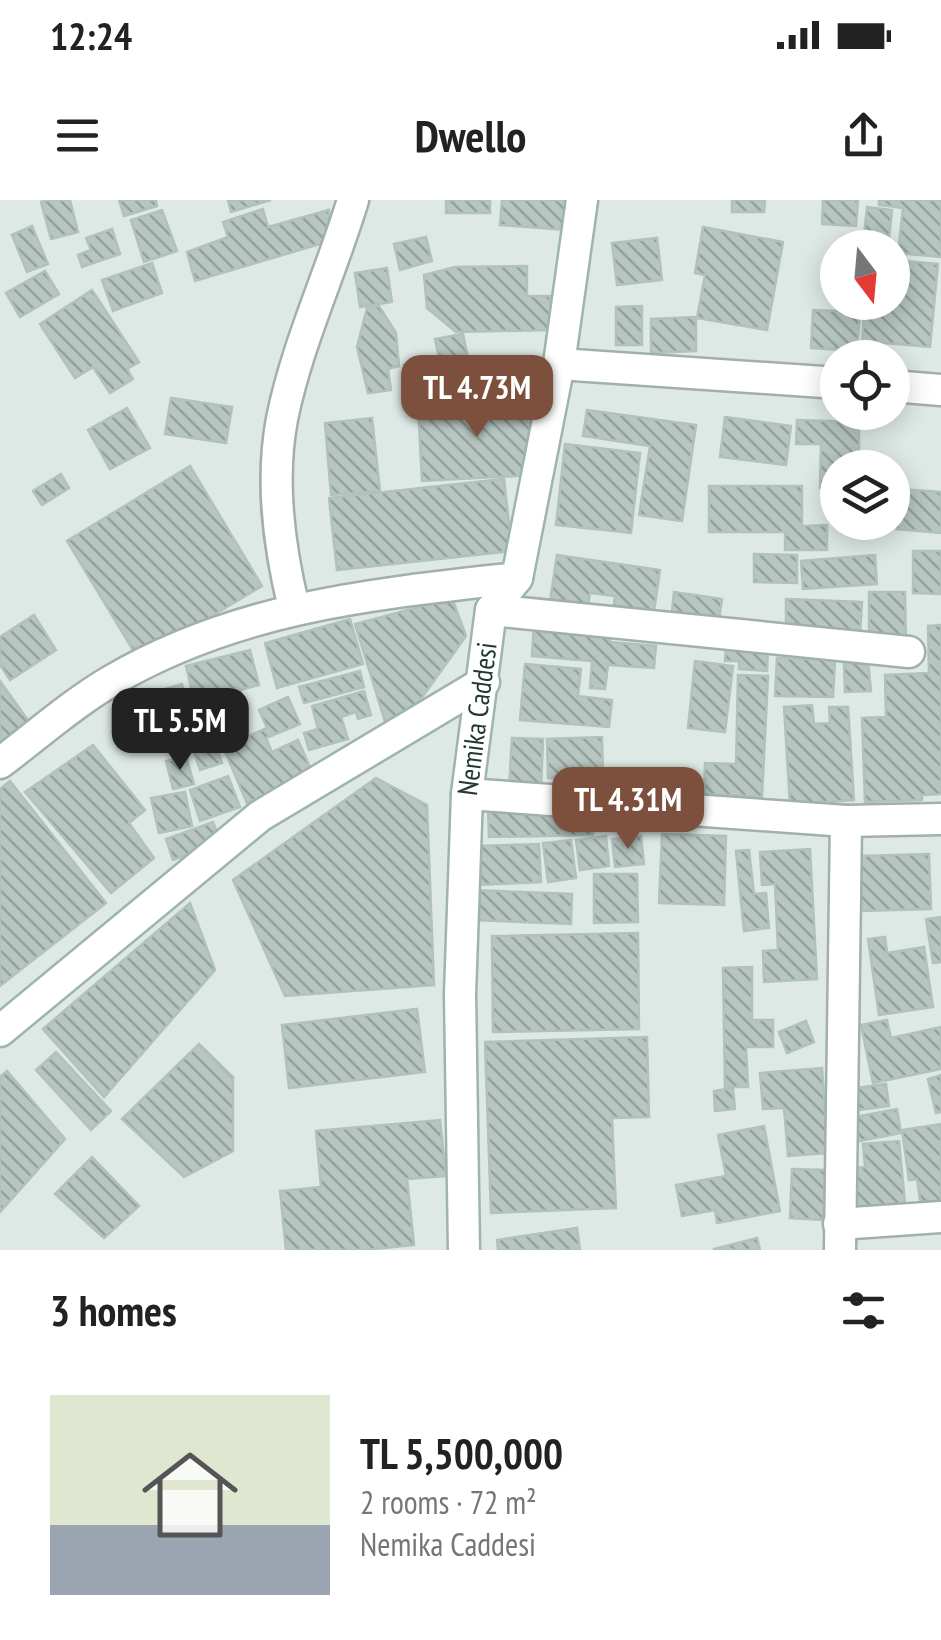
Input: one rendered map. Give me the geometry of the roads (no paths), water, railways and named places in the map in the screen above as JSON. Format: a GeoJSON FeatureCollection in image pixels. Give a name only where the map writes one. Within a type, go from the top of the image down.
{"type":"FeatureCollection","features":[{"type":"Feature","properties":{"kind":"street"},"geometry":{"type":"LineString","coordinates":[[294,608],[284,570],[278,520],[276,470],[281,423],[290,384],[353,200]]}},
{"type":"Feature","properties":{"kind":"street","name":"Nemika Caddesi"},"geometry":{"type":"LineString","coordinates":[[464,1250],[460,994],[467,794],[491,610],[517,578],[559,364],[582,200]]}},
{"type":"Feature","properties":{"kind":"street"},"geometry":{"type":"LineString","coordinates":[[559,364],[820,382]]}},
{"type":"Feature","properties":{"kind":"street"},"geometry":{"type":"LineString","coordinates":[[910,387],[941,390]]}},
{"type":"Feature","properties":{"kind":"street"},"geometry":{"type":"LineString","coordinates":[[0,763],[110,682],[210,633],[294,608],[517,578]]}},
{"type":"Feature","properties":{"kind":"street"},"geometry":{"type":"LineString","coordinates":[[491,610],[909,652]]}},
{"type":"Feature","properties":{"kind":"street"},"geometry":{"type":"LineString","coordinates":[[0,1031],[260,816],[484,682]]}},
{"type":"Feature","properties":{"kind":"street"},"geometry":{"type":"LineString","coordinates":[[467,794],[846,821],[941,819]]}},
{"type":"Feature","properties":{"kind":"street"},"geometry":{"type":"LineString","coordinates":[[846,821],[840,1237],[941,1217]]}}]}
